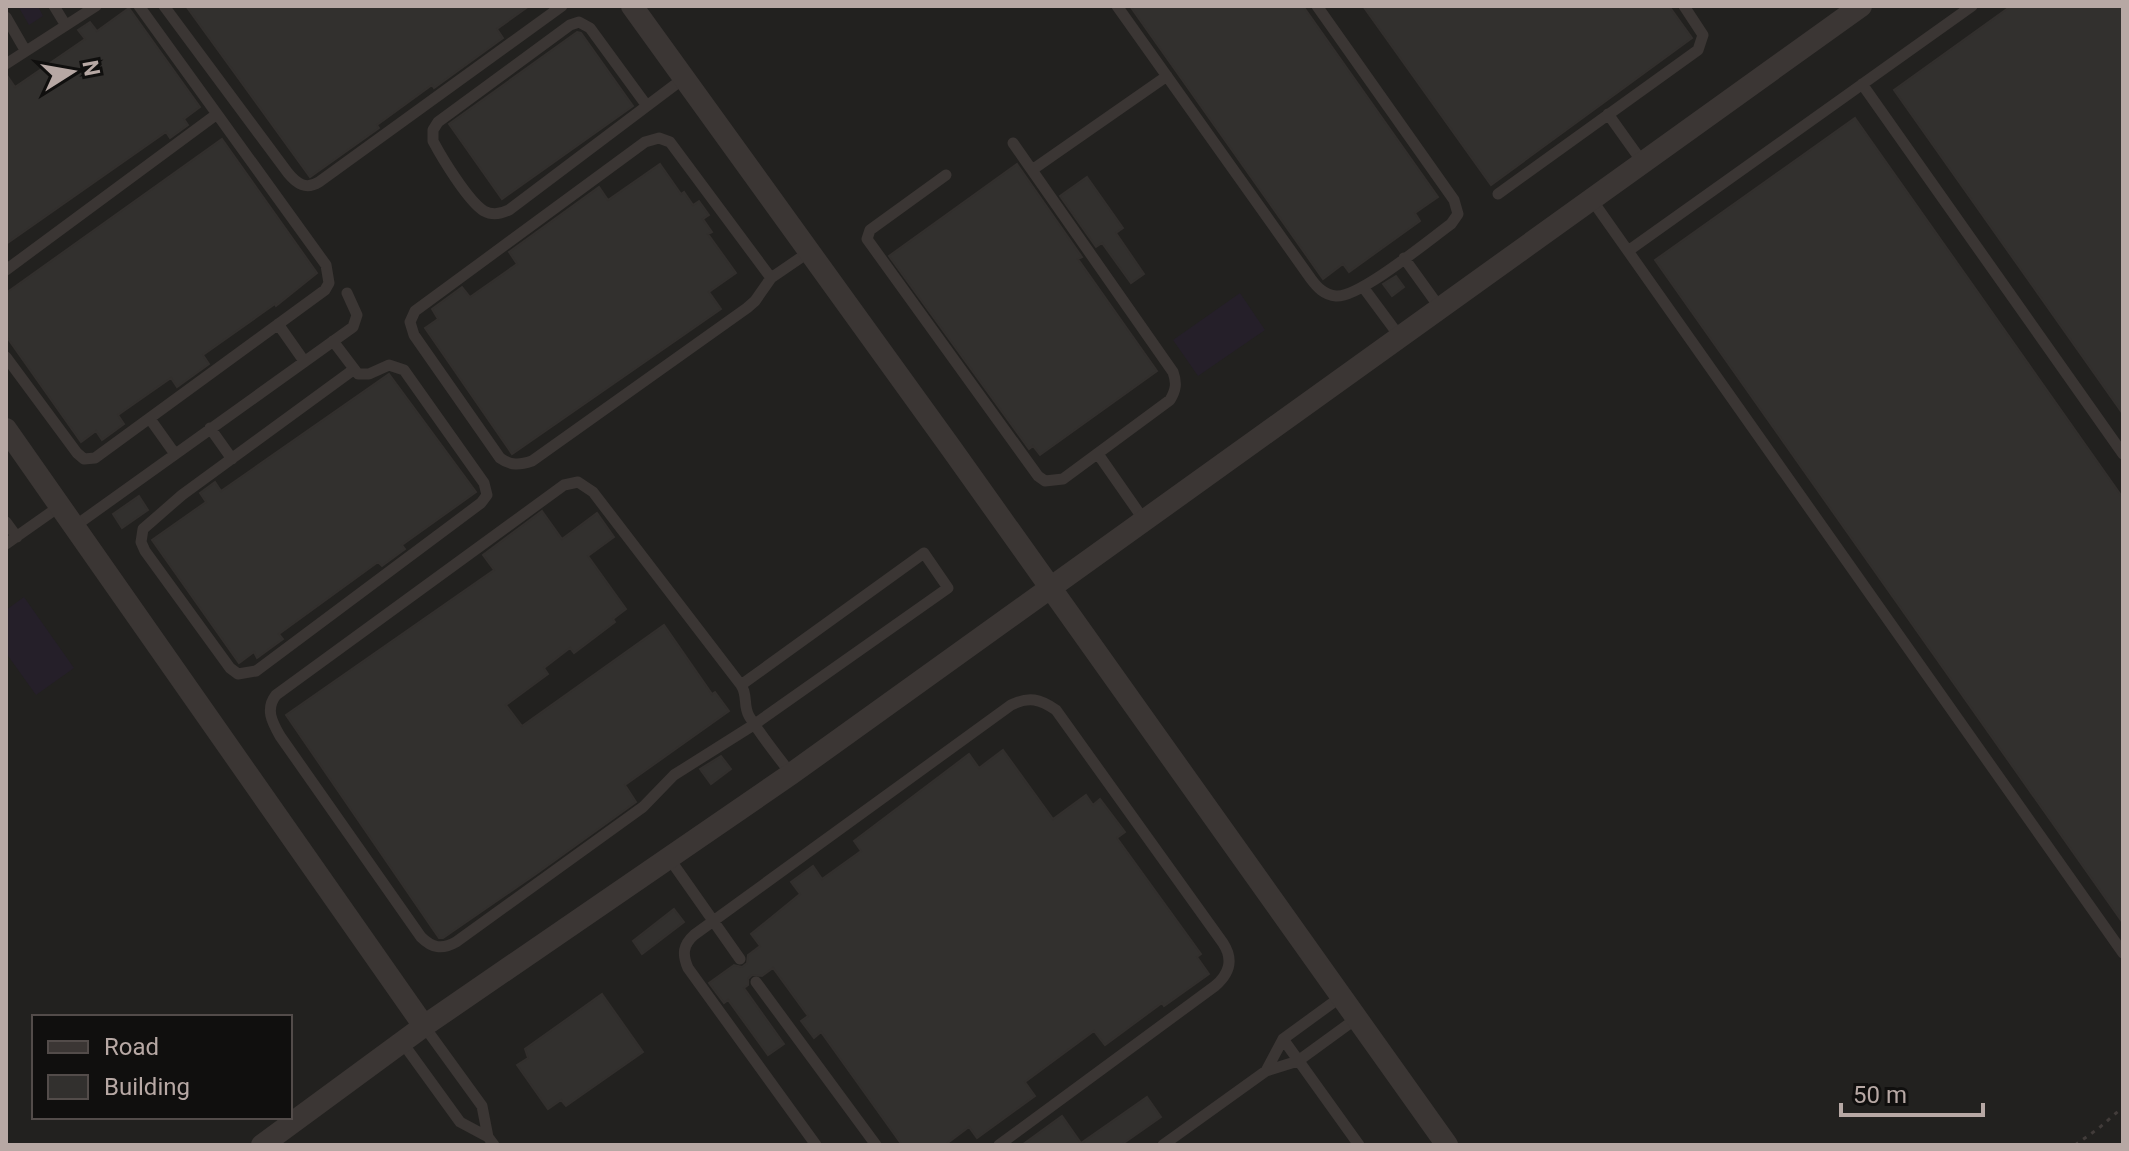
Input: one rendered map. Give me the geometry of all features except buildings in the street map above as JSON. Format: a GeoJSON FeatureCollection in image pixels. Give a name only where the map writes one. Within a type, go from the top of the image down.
{"type":"FeatureCollection","features":[{"type":"Feature","properties":{"kind":"street"},"geometry":{"type":"LineString","coordinates":[[632,6],[1447,1145]]}},
{"type":"Feature","properties":{"kind":"street"},"geometry":{"type":"LineString","coordinates":[[262,1145],[424,1026],[791,774],[1861,6]]}},
{"type":"Feature","properties":{"kind":"street"},"geometry":{"type":"LineString","coordinates":[[6,429],[424,1026]]}},
{"type":"Feature","properties":{"kind":"lane"},"geometry":{"type":"LineString","coordinates":[[54,6],[65,24]]}},
{"type":"Feature","properties":{"kind":"lane"},"geometry":{"type":"LineString","coordinates":[[6,64],[96,6]]}},
{"type":"Feature","properties":{"kind":"lane"},"geometry":{"type":"LineString","coordinates":[[6,357],[77,453],[84,459],[99,456],[325,290],[329,283],[326,265],[139,6]]}},
{"type":"Feature","properties":{"kind":"lane"},"geometry":{"type":"LineString","coordinates":[[164,6],[288,173],[299,184],[309,186],[319,182],[562,6]]}},
{"type":"Feature","properties":{"kind":"lane"},"geometry":{"type":"LineString","coordinates":[[1117,6],[1317,286],[1330,295],[1338,296],[1363,287],[1451,224],[1458,214],[1457,207],[1317,6]]}},
{"type":"Feature","properties":{"kind":"lane"},"geometry":{"type":"LineString","coordinates":[[1498,194],[1698,50],[1703,35],[1684,6]]}},
{"type":"Feature","properties":{"kind":"lane"},"geometry":{"type":"LineString","coordinates":[[1628,251],[1972,6]]}},
{"type":"Feature","properties":{"kind":"lane"},"geometry":{"type":"LineString","coordinates":[[6,17],[25,50]]}},
{"type":"Feature","properties":{"kind":"lane"},"geometry":{"type":"LineString","coordinates":[[647,106],[590,28],[579,22],[570,25],[438,122],[432,136],[436,147],[475,203],[486,212],[498,214],[509,210],[647,106],[684,78]]}},
{"type":"Feature","properties":{"kind":"lane"},"geometry":{"type":"LineString","coordinates":[[1032,170],[1167,76]]}},
{"type":"Feature","properties":{"kind":"lane"},"geometry":{"type":"LineString","coordinates":[[1862,84],[2123,454]]}},
{"type":"Feature","properties":{"kind":"lane"},"geometry":{"type":"LineString","coordinates":[[6,270],[217,114]]}},
{"type":"Feature","properties":{"kind":"lane"},"geometry":{"type":"LineString","coordinates":[[1608,114],[1643,163]]}},
{"type":"Feature","properties":{"kind":"lane"},"geometry":{"type":"LineString","coordinates":[[771,278],[670,142],[659,138],[645,142],[415,311],[411,316],[411,328],[500,458],[507,463],[524,463],[532,461],[747,308],[771,278],[809,252]]}},
{"type":"Feature","properties":{"kind":"lane"},"geometry":{"type":"LineString","coordinates":[[946,175],[870,230],[867,236],[869,242],[1038,476],[1045,481],[1063,479],[1170,400],[1176,380],[1013,143]]}},
{"type":"Feature","properties":{"kind":"lane"},"geometry":{"type":"LineString","coordinates":[[1592,200],[2123,953]]}},
{"type":"Feature","properties":{"kind":"lane"},"geometry":{"type":"LineString","coordinates":[[1404,258],[1440,308]]}},
{"type":"Feature","properties":{"kind":"lane"},"geometry":{"type":"LineString","coordinates":[[1363,287],[1400,337]]}},
{"type":"Feature","properties":{"kind":"lane"},"geometry":{"type":"LineString","coordinates":[[75,526],[353,327],[357,318],[355,305],[347,293]]}},
{"type":"Feature","properties":{"kind":"lane"},"geometry":{"type":"LineString","coordinates":[[278,324],[304,361]]}},
{"type":"Feature","properties":{"kind":"lane"},"geometry":{"type":"LineString","coordinates":[[333,341],[353,370],[365,375],[383,366],[394,365],[404,370],[484,483],[487,495],[481,503],[256,671],[242,675],[230,668],[141,542],[143,529],[155,516],[353,370]]}},
{"type":"Feature","properties":{"kind":"lane"},"geometry":{"type":"LineString","coordinates":[[150,419],[175,454]]}},
{"type":"Feature","properties":{"kind":"lane"},"geometry":{"type":"LineString","coordinates":[[210,428],[232,459]]}},
{"type":"Feature","properties":{"kind":"lane"},"geometry":{"type":"LineString","coordinates":[[1098,454],[1144,520]]}},
{"type":"Feature","properties":{"kind":"lane"},"geometry":{"type":"LineString","coordinates":[[741,685],[924,553],[948,588],[755,724],[674,775],[643,807],[456,942],[440,947],[429,945],[421,937],[280,736],[270,715],[271,701],[276,695],[571,482],[582,483],[593,492],[741,685],[745,691],[746,709],[755,724],[791,774]]}},
{"type":"Feature","properties":{"kind":"lane"},"geometry":{"type":"LineString","coordinates":[[6,544],[60,506]]}},
{"type":"Feature","properties":{"kind":"lane"},"geometry":{"type":"LineString","coordinates":[[6,522],[17,537]]}},
{"type":"Feature","properties":{"kind":"lane"},"geometry":{"type":"LineString","coordinates":[[816,1145],[685,961],[686,944],[1011,705],[1029,699],[1038,700],[1056,710],[1227,949],[1230,963],[1226,975],[1215,986],[999,1145]]}},
{"type":"Feature","properties":{"kind":"lane"},"geometry":{"type":"LineString","coordinates":[[669,858],[740,959]]}},
{"type":"Feature","properties":{"kind":"lane"},"geometry":{"type":"LineString","coordinates":[[756,982],[876,1145]]}},
{"type":"Feature","properties":{"kind":"lane"},"geometry":{"type":"LineString","coordinates":[[1266,1071],[1283,1039],[1342,996]]}},
{"type":"Feature","properties":{"kind":"lane"},"geometry":{"type":"LineString","coordinates":[[1163,1145],[1266,1071],[1298,1061],[1357,1018]]}},
{"type":"Feature","properties":{"kind":"lane"},"geometry":{"type":"LineString","coordinates":[[424,1026],[482,1106],[491,1141]]}},
{"type":"Feature","properties":{"kind":"lane"},"geometry":{"type":"LineString","coordinates":[[1283,1039],[1359,1145]]}},
{"type":"Feature","properties":{"kind":"lane"},"geometry":{"type":"LineString","coordinates":[[402,1042],[460,1122],[491,1141]]}},
{"type":"Feature","properties":{"kind":"path"},"geometry":{"type":"LineString","coordinates":[[2075,1145],[2123,1107]]}},
{"type":"Feature","properties":{"kind":"shaded area"},"geometry":{"type":"Polygon","coordinates":[[[6,6],[2123,6],[2123,1145],[6,1145],[6,6]]]}},
{"type":"Feature","properties":{"kind":"shaded area"},"geometry":{"type":"Polygon","coordinates":[[[18,6],[38,6],[43,16],[29,25],[18,6]]]}},
{"type":"Feature","properties":{"kind":"shaded area"},"geometry":{"type":"Polygon","coordinates":[[[1240,293],[1265,330],[1198,376],[1173,340],[1240,293]]]}},
{"type":"Feature","properties":{"kind":"shaded area"},"geometry":{"type":"Polygon","coordinates":[[[24,597],[74,668],[36,695],[6,653],[6,610],[24,597]]]}}]}
